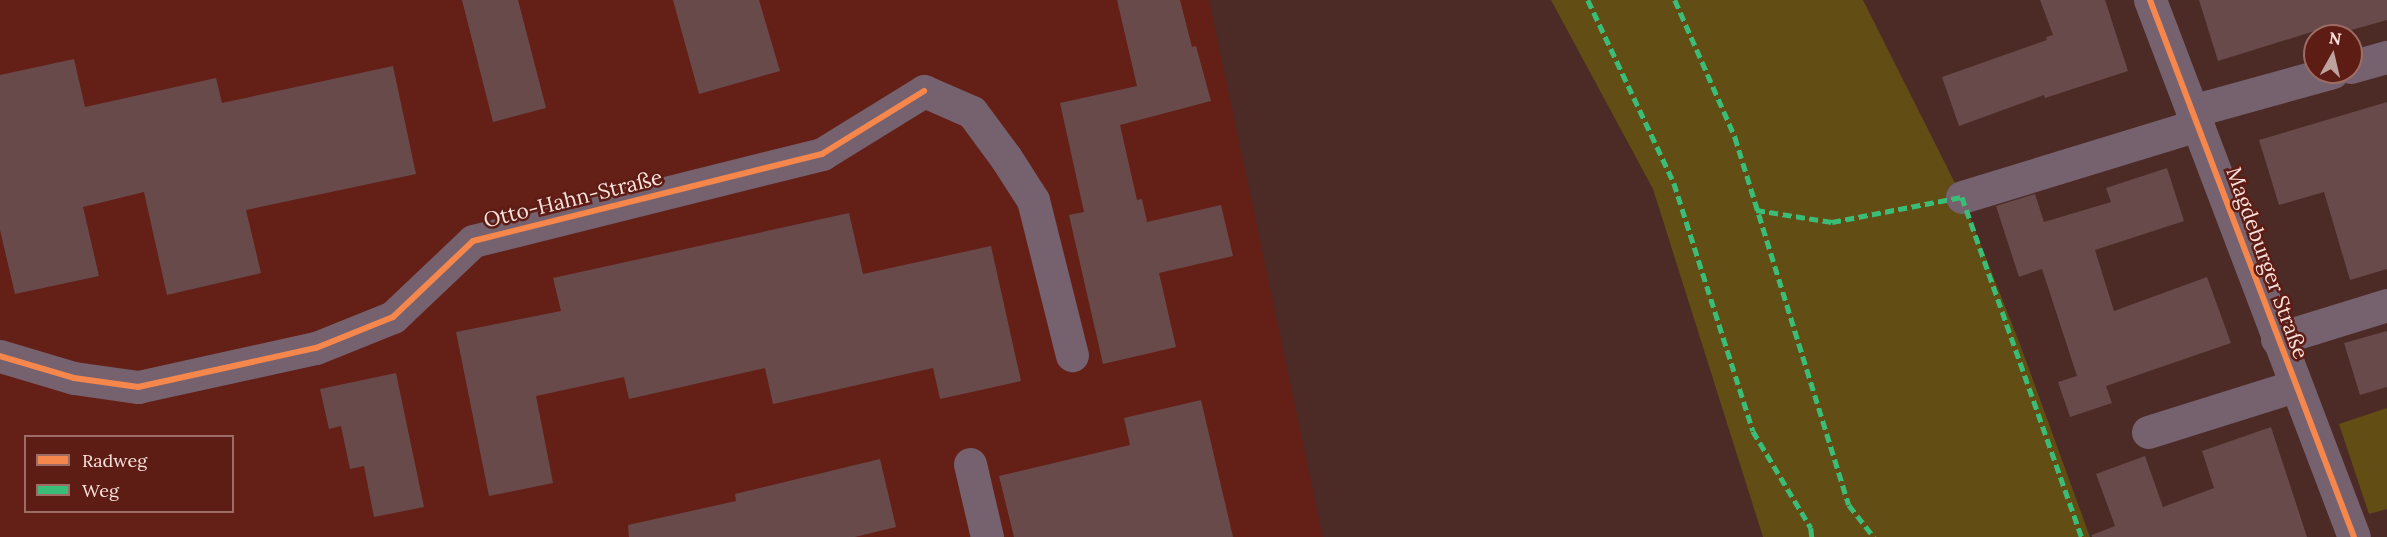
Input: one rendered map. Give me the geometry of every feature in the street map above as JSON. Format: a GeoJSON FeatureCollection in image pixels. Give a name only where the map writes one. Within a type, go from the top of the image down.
{"type":"FeatureCollection","features":[{"type":"Feature","properties":{"kind":"street","name":"Magdeburger Straße"},"geometry":{"type":"LineString","coordinates":[[2150,0],[2354,537]]}},
{"type":"Feature","properties":{"kind":"street"},"geometry":{"type":"LineString","coordinates":[[2363,64],[2387,57]]}},
{"type":"Feature","properties":{"kind":"street"},"geometry":{"type":"LineString","coordinates":[[1962,197],[2303,82]]}},
{"type":"Feature","properties":{"kind":"street","name":"Otto-Hahn-Straße"},"geometry":{"type":"LineString","coordinates":[[0,356],[74,378],[138,387],[315,348],[393,317],[474,241],[822,154],[924,91],[972,112],[1033,200],[1072,355]]}},
{"type":"Feature","properties":{"kind":"street","name":"Magdeburger Straße"},"geometry":{"type":"LineString","coordinates":[[2277,339],[2387,305]]}},
{"type":"Feature","properties":{"kind":"street","name":"Magdeburger Straße"},"geometry":{"type":"LineString","coordinates":[[2148,432],[2295,386]]}},
{"type":"Feature","properties":{"kind":"street"},"geometry":{"type":"LineString","coordinates":[[970,464],[987,537]]}},
{"type":"Feature","properties":{"kind":"shaded area"},"geometry":{"type":"Polygon","coordinates":[[[0,0],[1209,0],[1323,537],[0,537],[0,0]]]}},
{"type":"Feature","properties":{"kind":"shaded area"},"geometry":{"type":"Polygon","coordinates":[[[1551,0],[1863,0],[1962,197],[2021,347],[2090,537],[1763,537],[1653,189],[1551,0]]]}},
{"type":"Feature","properties":{"kind":"shaded area"},"geometry":{"type":"Polygon","coordinates":[[[2387,408],[2387,509],[2369,514],[2339,424],[2387,408]]]}},
{"type":"Feature","properties":{"kind":"building"},"geometry":{"type":"Polygon","coordinates":[[[462,0],[518,0],[546,108],[493,122],[462,0]]]}},
{"type":"Feature","properties":{"kind":"building"},"geometry":{"type":"Polygon","coordinates":[[[673,0],[759,0],[780,71],[699,94],[673,0]]]}},
{"type":"Feature","properties":{"kind":"building"},"geometry":{"type":"Polygon","coordinates":[[[1117,0],[1180,0],[1192,47],[1196,46],[1211,101],[1120,125],[1137,200],[1142,199],[1147,222],[1221,205],[1233,256],[1159,273],[1176,347],[1103,364],[1069,215],[1084,212],[1060,103],[1137,86],[1117,0]]]}},
{"type":"Feature","properties":{"kind":"building"},"geometry":{"type":"Polygon","coordinates":[[[2040,0],[2105,0],[2128,71],[2045,98],[2044,95],[1959,126],[1942,77],[2047,40],[2046,37],[2053,35],[2040,0]]]}},
{"type":"Feature","properties":{"kind":"building"},"geometry":{"type":"Polygon","coordinates":[[[2199,0],[2387,0],[2387,20],[2363,27],[2363,24],[2303,24],[2303,35],[2218,61],[2199,0]]]}},
{"type":"Feature","properties":{"kind":"building"},"geometry":{"type":"Polygon","coordinates":[[[74,59],[85,107],[216,78],[222,103],[393,66],[416,174],[246,210],[261,273],[167,295],[144,192],[83,207],[99,276],[15,294],[0,230],[0,75],[74,59]]]}},
{"type":"Feature","properties":{"kind":"building"},"geometry":{"type":"Polygon","coordinates":[[[2387,102],[2387,269],[2350,280],[2324,192],[2279,205],[2259,140],[2387,102]]]}},
{"type":"Feature","properties":{"kind":"building"},"geometry":{"type":"Polygon","coordinates":[[[2167,168],[2184,221],[2095,250],[2114,311],[2207,277],[2231,343],[2106,386],[2112,403],[2070,417],[2058,382],[2077,376],[2042,269],[2019,277],[1996,206],[2035,194],[2044,222],[2111,202],[2106,188],[2167,168]]]}},
{"type":"Feature","properties":{"kind":"building"},"geometry":{"type":"Polygon","coordinates":[[[849,213],[863,274],[991,246],[1021,381],[940,399],[933,368],[773,404],[765,368],[629,399],[624,377],[536,396],[553,483],[489,496],[456,332],[561,311],[553,278],[849,213]]]}},
{"type":"Feature","properties":{"kind":"building"},"geometry":{"type":"Polygon","coordinates":[[[2387,331],[2387,387],[2360,395],[2344,343],[2387,331]]]}},
{"type":"Feature","properties":{"kind":"building"},"geometry":{"type":"Polygon","coordinates":[[[396,373],[424,507],[374,517],[364,466],[350,469],[341,426],[329,429],[320,389],[396,373]]]}},
{"type":"Feature","properties":{"kind":"building"},"geometry":{"type":"Polygon","coordinates":[[[1201,400],[1233,537],[1014,537],[999,476],[1130,445],[1124,418],[1201,400]]]}},
{"type":"Feature","properties":{"kind":"building"},"geometry":{"type":"Polygon","coordinates":[[[2271,427],[2307,537],[2092,537],[2092,535],[2115,526],[2096,474],[2145,456],[2163,507],[2214,488],[2202,451],[2271,427]]]}},
{"type":"Feature","properties":{"kind":"building"},"geometry":{"type":"Polygon","coordinates":[[[880,459],[896,527],[855,537],[629,537],[628,525],[736,501],[735,494],[880,459]]]}},
{"type":"Feature","properties":{"kind":"marked path"},"geometry":{"type":"LineString","coordinates":[[1588,0],[1674,183],[1753,431],[1811,528],[1812,537]]}},
{"type":"Feature","properties":{"kind":"marked path"},"geometry":{"type":"LineString","coordinates":[[1675,0],[1735,137],[1849,505],[1874,537]]}},
{"type":"Feature","properties":{"kind":"marked path"},"geometry":{"type":"LineString","coordinates":[[1756,210],[1832,222],[1962,197],[2082,537]]}},
{"type":"Feature","properties":{"kind":"cycle path"},"geometry":{"type":"LineString","coordinates":[[2150,0],[2354,537]]}},
{"type":"Feature","properties":{"kind":"cycle path"},"geometry":{"type":"LineString","coordinates":[[0,356],[74,378],[138,387],[316,348],[393,317],[473,241],[822,154],[924,91]]}}]}
